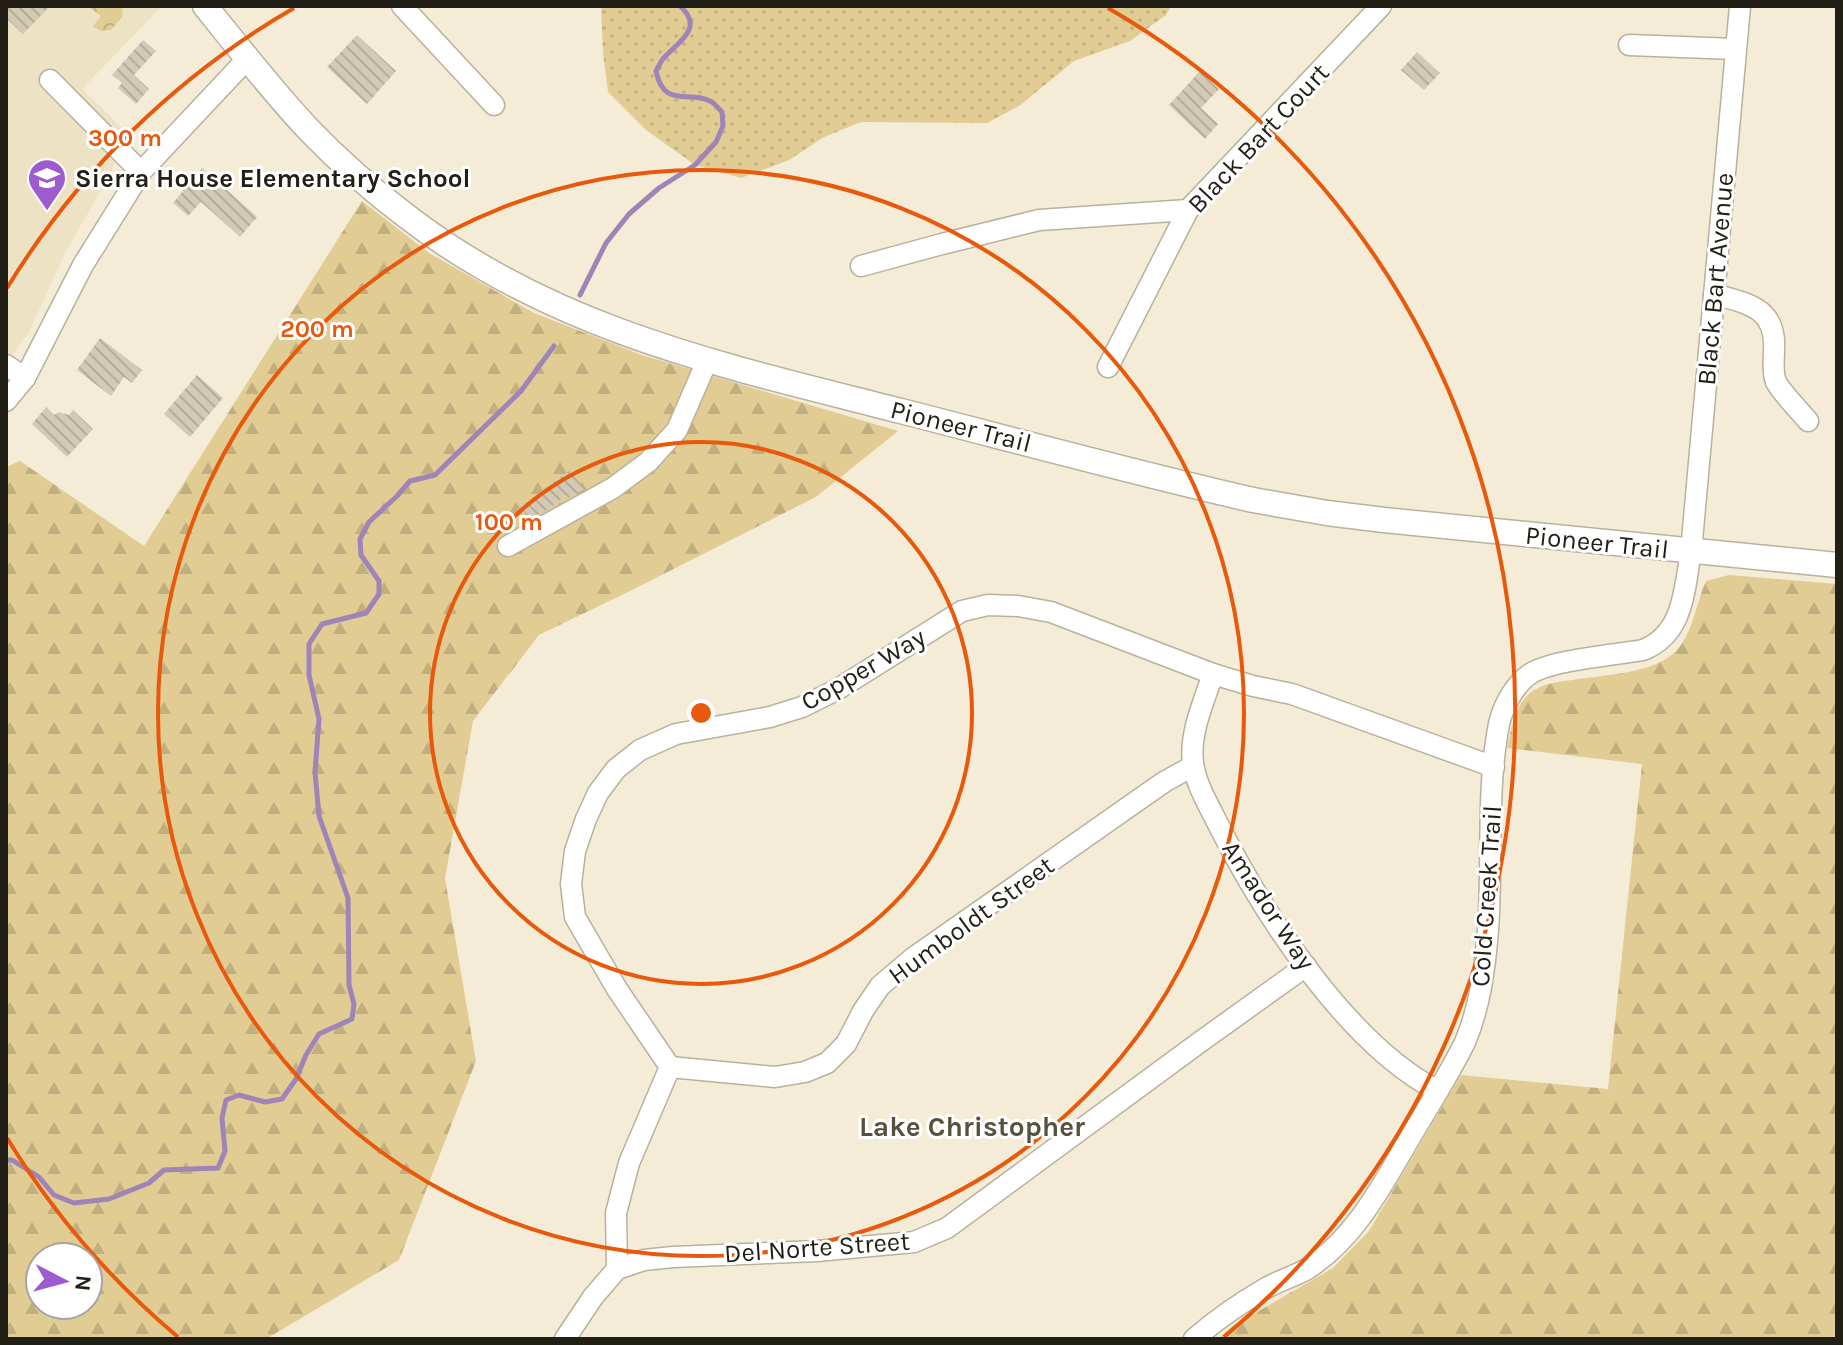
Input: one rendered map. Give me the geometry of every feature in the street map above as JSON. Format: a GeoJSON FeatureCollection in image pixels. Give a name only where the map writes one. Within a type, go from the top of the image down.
{"type":"FeatureCollection","features":[{"type":"Feature","properties":{"kind":"main road","name":"Pioneer Trail"},"geometry":{"type":"LineString","coordinates":[[205,6],[310,131],[406,216],[501,278],[544,300],[591,321],[707,361],[1253,500],[1384,520],[1837,565]]}},
{"type":"Feature","properties":{"kind":"street"},"geometry":{"type":"LineString","coordinates":[[402,6],[494,105]]}},
{"type":"Feature","properties":{"kind":"street","name":"Black Bart Court"},"geometry":{"type":"LineString","coordinates":[[1108,367],[1188,210],[1381,6]]}},
{"type":"Feature","properties":{"kind":"street","name":"Black Bart Avenue"},"geometry":{"type":"LineString","coordinates":[[1691,552],[1740,6]]}},
{"type":"Feature","properties":{"kind":"street"},"geometry":{"type":"LineString","coordinates":[[1629,45],[1735,49]]}},
{"type":"Feature","properties":{"kind":"street"},"geometry":{"type":"LineString","coordinates":[[6,401],[25,378],[83,265],[141,172],[248,58]]}},
{"type":"Feature","properties":{"kind":"street"},"geometry":{"type":"LineString","coordinates":[[50,80],[141,172]]}},
{"type":"Feature","properties":{"kind":"street"},"geometry":{"type":"LineString","coordinates":[[861,266],[1039,220],[1188,210]]}},
{"type":"Feature","properties":{"kind":"street"},"geometry":{"type":"LineString","coordinates":[[1714,294],[1748,303],[1769,317],[1775,337],[1773,369],[1776,382],[1808,421]]}},
{"type":"Feature","properties":{"kind":"street"},"geometry":{"type":"LineString","coordinates":[[508,546],[613,488],[648,462],[677,430],[707,361]]}},
{"type":"Feature","properties":{"kind":"street"},"geometry":{"type":"LineString","coordinates":[[6,365],[25,378]]}},
{"type":"Feature","properties":{"kind":"street","name":"Cold Creek Trail"},"geometry":{"type":"LineString","coordinates":[[1194,1339],[1229,1311],[1270,1286],[1307,1269],[1358,1221],[1438,1091],[1464,1042],[1476,1010],[1488,928],[1494,767],[1499,722],[1503,713],[1518,685],[1530,673],[1547,666],[1655,646],[1676,622],[1691,552]]}},
{"type":"Feature","properties":{"kind":"street","name":"Copper Way"},"geometry":{"type":"LineString","coordinates":[[670,1067],[617,989],[575,917],[571,884],[575,851],[598,793],[616,769],[640,750],[676,734],[770,717],[802,707],[838,689],[962,611],[988,605],[1051,612],[1213,674],[1292,694],[1494,767]]}},
{"type":"Feature","properties":{"kind":"street","name":"Amador Way"},"geometry":{"type":"LineString","coordinates":[[1213,674],[1192,748],[1193,766],[1205,798],[1235,857],[1273,920],[1349,1018],[1369,1040],[1411,1075],[1438,1091]]}},
{"type":"Feature","properties":{"kind":"street","name":"Humboldt Street"},"geometry":{"type":"LineString","coordinates":[[670,1067],[775,1077],[805,1072],[827,1063],[846,1044],[880,986],[913,958],[1164,782],[1193,766]]}},
{"type":"Feature","properties":{"kind":"street","name":"Del Norte Street"},"geometry":{"type":"LineString","coordinates":[[617,1269],[644,1260],[673,1257],[817,1251],[914,1242],[947,1228],[1306,966]]}},
{"type":"Feature","properties":{"kind":"street"},"geometry":{"type":"LineString","coordinates":[[565,1339],[593,1297],[617,1269],[616,1213],[629,1163],[670,1067]]}},
{"type":"Feature","properties":{"kind":"shaded area","name":"Sierra House Elementary School"},"geometry":{"type":"Polygon","coordinates":[[[6,6],[162,6],[82,89],[125,131],[111,173],[66,251],[29,332],[6,363],[6,6]]]}},
{"type":"Feature","properties":{"kind":"green space"},"geometry":{"type":"Polygon","coordinates":[[[91,6],[123,6],[122,17],[111,30],[100,31],[93,26],[101,16],[91,6]]]}},
{"type":"Feature","properties":{"kind":"green space"},"geometry":{"type":"Polygon","coordinates":[[[601,6],[1171,6],[1166,15],[1130,41],[1074,61],[1019,106],[987,123],[861,122],[824,137],[789,160],[741,178],[695,165],[646,130],[608,92],[601,6]]]}},
{"type":"Feature","properties":{"kind":"green space"},"geometry":{"type":"Polygon","coordinates":[[[362,201],[429,253],[534,313],[642,355],[898,431],[816,497],[539,635],[473,721],[445,878],[476,1061],[399,1260],[266,1339],[6,1339],[6,467],[20,461],[144,546],[362,201]]]}},
{"type":"Feature","properties":{"kind":"green space"},"geometry":{"type":"Polygon","coordinates":[[[1729,575],[1837,584],[1837,1339],[1218,1339],[1231,1327],[1333,1268],[1369,1231],[1461,1075],[1608,1089],[1642,764],[1507,748],[1510,735],[1526,697],[1542,686],[1638,670],[1673,654],[1685,639],[1706,581],[1729,575]]]}},
{"type":"Feature","properties":{"kind":"building"},"geometry":{"type":"Polygon","coordinates":[[[6,6],[50,6],[23,34],[6,18],[6,6]]]}},
{"type":"Feature","properties":{"kind":"building"},"geometry":{"type":"Polygon","coordinates":[[[357,35],[396,71],[367,104],[327,67],[357,35]]]}},
{"type":"Feature","properties":{"kind":"building"},"geometry":{"type":"Polygon","coordinates":[[[143,40],[156,51],[134,75],[149,89],[136,104],[118,88],[122,83],[112,75],[143,40]]]}},
{"type":"Feature","properties":{"kind":"building"},"geometry":{"type":"Polygon","coordinates":[[[1417,52],[1440,73],[1424,90],[1401,70],[1417,52]]]}},
{"type":"Feature","properties":{"kind":"building"},"geometry":{"type":"Polygon","coordinates":[[[1200,71],[1219,89],[1201,108],[1218,124],[1205,139],[1169,105],[1200,71]]]}},
{"type":"Feature","properties":{"kind":"building"},"geometry":{"type":"Polygon","coordinates":[[[202,168],[257,217],[240,237],[201,202],[188,216],[173,203],[202,168]]]}},
{"type":"Feature","properties":{"kind":"building"},"geometry":{"type":"Polygon","coordinates":[[[100,338],[142,370],[132,383],[124,377],[111,396],[77,370],[100,338]]]}},
{"type":"Feature","properties":{"kind":"building"},"geometry":{"type":"Polygon","coordinates":[[[197,375],[223,398],[190,437],[164,414],[197,375]]]}},
{"type":"Feature","properties":{"kind":"building"},"geometry":{"type":"Polygon","coordinates":[[[46,407],[54,415],[59,412],[69,415],[73,410],[93,429],[67,457],[32,424],[46,407]]]}},
{"type":"Feature","properties":{"kind":"building"},"geometry":{"type":"Polygon","coordinates":[[[570,470],[585,489],[568,498],[566,495],[530,519],[520,507],[570,470]]]}},
{"type":"Feature","properties":{"kind":"waterway"},"geometry":{"type":"LineString","coordinates":[[580,295],[606,243],[629,214],[659,188],[695,165],[716,142],[723,126],[722,112],[712,102],[671,95],[660,83],[657,69],[689,29],[687,14],[680,6]]}},
{"type":"Feature","properties":{"kind":"waterway"},"geometry":{"type":"LineString","coordinates":[[6,1160],[12,1160],[39,1177],[54,1195],[74,1203],[109,1199],[149,1183],[164,1170],[218,1168],[225,1151],[222,1118],[226,1100],[239,1095],[265,1102],[282,1099],[319,1034],[352,1019],[354,1004],[349,985],[348,898],[319,816],[315,772],[319,719],[309,675],[309,644],[322,624],[366,613],[379,594],[379,581],[361,555],[360,539],[369,522],[410,481],[435,475],[521,391],[554,346]]}},
{"type":"Feature","properties":{"kind":"place","name":"Sierra House Elementary School"},"geometry":{"type":"Point","coordinates":[47,212]}},
{"type":"Feature","properties":{"kind":"district","name":"Lake Christopher"},"geometry":{"type":"Point","coordinates":[972,1126]}}]}
